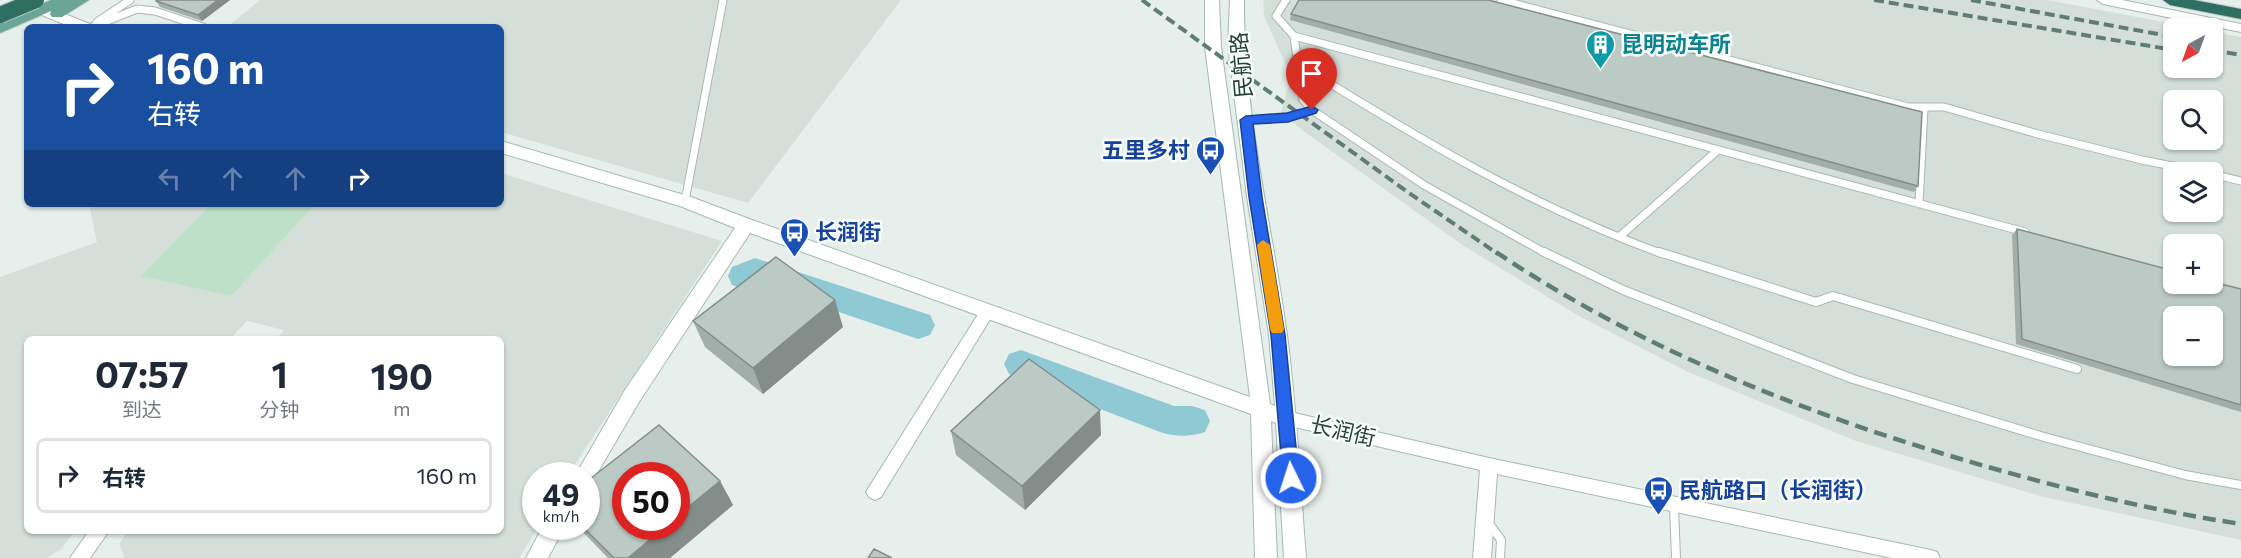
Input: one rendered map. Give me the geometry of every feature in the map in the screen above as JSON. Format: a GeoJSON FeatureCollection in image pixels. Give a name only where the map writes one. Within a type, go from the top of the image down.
{"type":"FeatureCollection","features":[{"type":"Feature","properties":{"kind":"highway"},"geometry":{"type":"LineString","coordinates":[[2170,0],[2241,13]]}},
{"type":"Feature","properties":{"kind":"main road"},"geometry":{"type":"LineString","coordinates":[[0,15],[84,0]]}},
{"type":"Feature","properties":{"kind":"main road","name":"民航路"},"geometry":{"type":"LineString","coordinates":[[1212,0],[1213,46],[1261,410],[1266,558]]}},
{"type":"Feature","properties":{"kind":"main road","name":"民航路"},"geometry":{"type":"LineString","coordinates":[[1237,0],[1236,46],[1256,197],[1278,335],[1295,558]]}},
{"type":"Feature","properties":{"kind":"main road"},"geometry":{"type":"LineString","coordinates":[[2181,0],[2241,13]]}},
{"type":"Feature","properties":{"kind":"main road"},"geometry":{"type":"LineString","coordinates":[[48,6],[80,24]]}},
{"type":"Feature","properties":{"kind":"main road"},"geometry":{"type":"LineString","coordinates":[[30,24],[48,6]]}},
{"type":"Feature","properties":{"kind":"main road"},"geometry":{"type":"LineString","coordinates":[[0,28],[48,6]]}},
{"type":"Feature","properties":{"kind":"main road"},"geometry":{"type":"LineString","coordinates":[[0,39],[24,28]]}},
{"type":"Feature","properties":{"kind":"main road","name":"长润街"},"geometry":{"type":"LineString","coordinates":[[504,148],[685,201],[746,225],[1286,418]]}},
{"type":"Feature","properties":{"kind":"main road"},"geometry":{"type":"LineString","coordinates":[[593,462],[632,396],[746,225]]}},
{"type":"Feature","properties":{"kind":"main road"},"geometry":{"type":"LineString","coordinates":[[537,558],[547,540]]}},
{"type":"Feature","properties":{"kind":"street"},"geometry":{"type":"LineString","coordinates":[[2103,0],[2241,28]]}},
{"type":"Feature","properties":{"kind":"street"},"geometry":{"type":"LineString","coordinates":[[875,492],[987,312]]}},
{"type":"Feature","properties":{"kind":"street","name":"长润街"},"geometry":{"type":"LineString","coordinates":[[1286,418],[1674,506],[1931,558]]}},
{"type":"Feature","properties":{"kind":"street"},"geometry":{"type":"LineString","coordinates":[[1482,558],[1489,465]]}},
{"type":"Feature","properties":{"kind":"street"},"geometry":{"type":"LineString","coordinates":[[79,558],[98,534]]}},
{"type":"Feature","properties":{"kind":"lane"},"geometry":{"type":"LineString","coordinates":[[95,24],[112,10],[130,0]]}},
{"type":"Feature","properties":{"kind":"lane"},"geometry":{"type":"LineString","coordinates":[[685,201],[723,0]]}},
{"type":"Feature","properties":{"kind":"lane"},"geometry":{"type":"LineString","coordinates":[[1286,0],[1276,16],[1294,36],[2035,234]]}},
{"type":"Feature","properties":{"kind":"lane"},"geometry":{"type":"LineString","coordinates":[[1502,0],[1908,107],[1944,107],[2109,152],[2163,163]]}},
{"type":"Feature","properties":{"kind":"lane"},"geometry":{"type":"LineString","coordinates":[[99,24],[137,9],[155,11],[194,24]]}},
{"type":"Feature","properties":{"kind":"lane"},"geometry":{"type":"LineString","coordinates":[[1294,36],[1303,100],[1312,110],[1464,209],[1529,245],[1623,290],[1853,380],[2055,440],[2185,475],[2241,485]]}},
{"type":"Feature","properties":{"kind":"lane"},"geometry":{"type":"LineString","coordinates":[[1297,63],[1396,125],[1481,173],[1543,205],[1619,237],[1693,266],[1816,302],[1833,296],[2077,369]]}},
{"type":"Feature","properties":{"kind":"lane"},"geometry":{"type":"LineString","coordinates":[[1919,204],[1924,108]]}},
{"type":"Feature","properties":{"kind":"lane"},"geometry":{"type":"LineString","coordinates":[[1246,120],[1288,117],[1312,110]]}},
{"type":"Feature","properties":{"kind":"lane"},"geometry":{"type":"LineString","coordinates":[[1619,237],[1719,150]]}},
{"type":"Feature","properties":{"kind":"lane"},"geometry":{"type":"LineString","coordinates":[[2223,177],[2241,182]]}},
{"type":"Feature","properties":{"kind":"lane"},"geometry":{"type":"LineString","coordinates":[[1674,506],[1676,558]]}},
{"type":"Feature","properties":{"kind":"lane"},"geometry":{"type":"LineString","coordinates":[[1485,517],[1501,540],[1500,558]]}},
{"type":"Feature","properties":{"kind":"shaded area"},"geometry":{"type":"Polygon","coordinates":[[[260,0],[901,0],[748,203],[504,133],[504,24],[231,24],[260,0]]]}},
{"type":"Feature","properties":{"kind":"shaded area"},"geometry":{"type":"Polygon","coordinates":[[[1263,0],[2047,0],[2163,22],[2163,78],[2223,78],[2223,34],[2241,37],[2241,540],[2040,496],[1856,441],[1688,372],[1577,315],[1461,244],[1302,130],[1281,112],[1289,83],[1288,70],[1264,16],[1263,0]]]}},
{"type":"Feature","properties":{"kind":"shaded area"},"geometry":{"type":"Polygon","coordinates":[[[504,174],[722,241],[577,462],[522,462],[522,540],[530,540],[519,558],[125,558],[119,544],[126,534],[504,534],[504,336],[279,336],[284,330],[247,321],[233,336],[24,336],[24,534],[73,534],[61,549],[47,558],[0,558],[0,277],[97,242],[90,207],[504,207],[504,174]]]}},
{"type":"Feature","properties":{"kind":"green space"},"geometry":{"type":"Polygon","coordinates":[[[209,207],[312,207],[231,296],[141,276],[209,207]]]}},
{"type":"Feature","properties":{"kind":"building"},"geometry":{"type":"Polygon","coordinates":[[[157,0],[218,0],[198,15],[157,0]]]}},
{"type":"Feature","properties":{"kind":"building","name":"昆明动车所"},"geometry":{"type":"Polygon","coordinates":[[[1299,0],[1488,0],[1922,112],[1918,186],[1291,14],[1299,0]]]}},
{"type":"Feature","properties":{"kind":"building"},"geometry":{"type":"Polygon","coordinates":[[[2017,229],[2163,268],[2163,294],[2223,294],[2223,284],[2241,289],[2241,405],[2022,339],[2017,229]]]}},
{"type":"Feature","properties":{"kind":"building"},"geometry":{"type":"Polygon","coordinates":[[[776,257],[835,300],[753,368],[693,321],[776,257]]]}},
{"type":"Feature","properties":{"kind":"building"},"geometry":{"type":"Polygon","coordinates":[[[1029,359],[1100,410],[1022,486],[951,431],[1029,359]]]}},
{"type":"Feature","properties":{"kind":"building"},"geometry":{"type":"Polygon","coordinates":[[[659,425],[720,481],[690,506],[690,462],[612,462],[612,540],[649,540],[628,558],[614,558],[596,540],[600,540],[600,471],[659,425]]]}},
{"type":"Feature","properties":{"kind":"building"},"geometry":{"type":"Polygon","coordinates":[[[874,549],[892,558],[868,558],[874,549]]]}},
{"type":"Feature","properties":{"kind":"waterway"},"geometry":{"type":"LineString","coordinates":[[744,276],[755,271],[918,325]]}},
{"type":"Feature","properties":{"kind":"waterway"},"geometry":{"type":"LineString","coordinates":[[1021,364],[1173,421],[1192,421]]}},
{"type":"Feature","properties":{"kind":"railway"},"geometry":{"type":"LineString","coordinates":[[1142,0],[1409,193],[1498,254]]}},
{"type":"Feature","properties":{"kind":"railway"},"geometry":{"type":"LineString","coordinates":[[1874,0],[2163,48]]}},
{"type":"Feature","properties":{"kind":"railway"},"geometry":{"type":"LineString","coordinates":[[1971,0],[2163,35]]}},
{"type":"Feature","properties":{"kind":"railway"},"geometry":{"type":"LineString","coordinates":[[2223,52],[2241,55]]}},
{"type":"Feature","properties":{"kind":"railway"},"geometry":{"type":"LineString","coordinates":[[1496,252],[1615,323],[1678,354],[1807,408],[1940,453],[2035,480],[2152,508],[2241,524]]}},
{"type":"Feature","properties":{"kind":"slow traffic"},"geometry":{"type":"LineString","coordinates":[[1263,245],[1277,329]]}},
{"type":"Feature","properties":{"kind":"place","name":"昆明动车所"},"geometry":{"type":"Point","coordinates":[1600,70]}},
{"type":"Feature","properties":{"kind":"place","name":"五里多村"},"geometry":{"type":"Point","coordinates":[1211,176]}},
{"type":"Feature","properties":{"kind":"place","name":"长润街"},"geometry":{"type":"Point","coordinates":[794,258]}},
{"type":"Feature","properties":{"kind":"place","name":"民航路口（长润街）"},"geometry":{"type":"Point","coordinates":[1658,516]}},
{"type":"Feature","properties":{"kind":"route"},"geometry":{"type":"LineString","coordinates":[[1291,478],[1278,335],[1246,120],[1288,117],[1312,110]]}}]}
